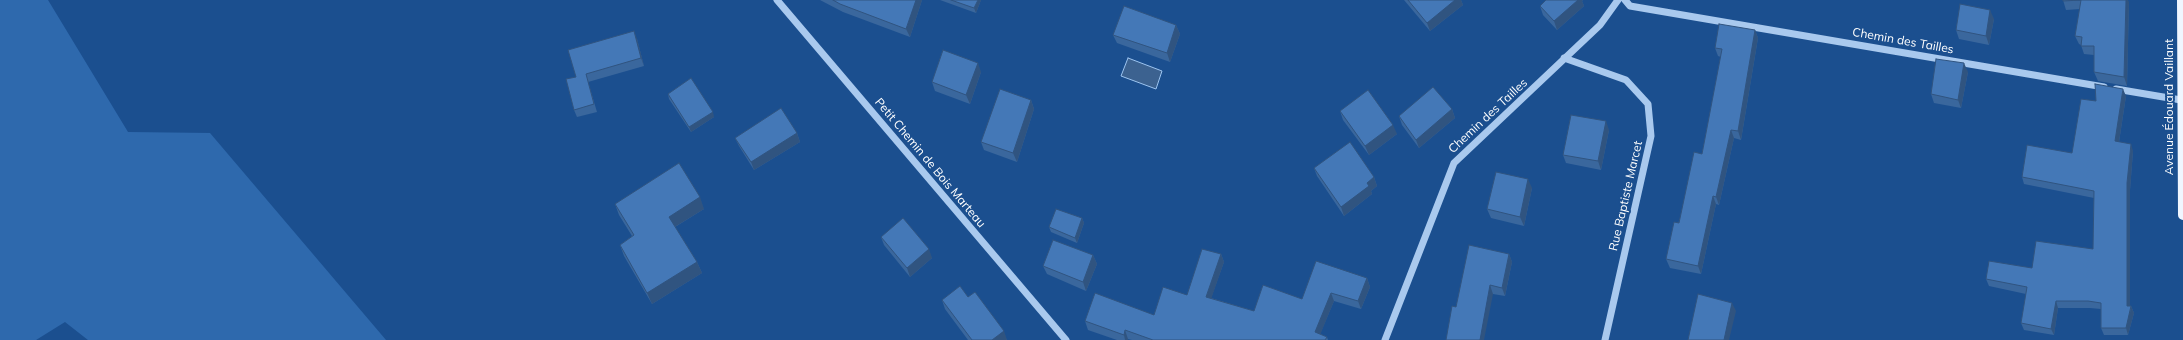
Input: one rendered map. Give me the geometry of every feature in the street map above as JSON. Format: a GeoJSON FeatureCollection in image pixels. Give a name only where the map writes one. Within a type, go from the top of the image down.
{"type":"FeatureCollection","features":[{"type":"Feature","properties":{"kind":"main road","name":"Avenue Édouard Vaillant"},"geometry":{"type":"LineString","coordinates":[[2182,0],[2181,100],[2183,215]]}},
{"type":"Feature","properties":{"kind":"street","name":"Petit Chemin de Bois Marteau"},"geometry":{"type":"LineString","coordinates":[[777,0],[1066,340]]}},
{"type":"Feature","properties":{"kind":"street","name":"Chemin des Tailles"},"geometry":{"type":"LineString","coordinates":[[1385,340],[1454,163],[1600,25],[1618,0]]}},
{"type":"Feature","properties":{"kind":"street","name":"Chemin des Tailles"},"geometry":{"type":"LineString","coordinates":[[1625,0],[1630,6],[2181,100]]}},
{"type":"Feature","properties":{"kind":"street","name":"Rue Baptiste Marcet"},"geometry":{"type":"LineString","coordinates":[[1564,58],[1626,80],[1648,104],[1651,136],[1605,340]]}},
{"type":"Feature","properties":{"kind":"shaded area"},"geometry":{"type":"Polygon","coordinates":[[[0,0],[48,0],[128,132],[210,133],[386,340],[88,340],[65,322],[36,340],[0,340],[0,0]]]}},
{"type":"Feature","properties":{"kind":"shaded area"},"geometry":{"type":"Polygon","coordinates":[[[1128,58],[1162,71],[1156,89],[1121,76],[1128,58]]]}},
{"type":"Feature","properties":{"kind":"building"},"geometry":{"type":"Polygon","coordinates":[[[833,0],[916,0],[906,29],[833,0]]]}},
{"type":"Feature","properties":{"kind":"building"},"geometry":{"type":"Polygon","coordinates":[[[951,0],[978,0],[974,8],[951,0]]]}},
{"type":"Feature","properties":{"kind":"building"},"geometry":{"type":"Polygon","coordinates":[[[1408,0],[1455,0],[1427,23],[1408,0]]]}},
{"type":"Feature","properties":{"kind":"building"},"geometry":{"type":"Polygon","coordinates":[[[1546,0],[1578,0],[1554,21],[1540,6],[1546,0]]]}},
{"type":"Feature","properties":{"kind":"building"},"geometry":{"type":"Polygon","coordinates":[[[2081,0],[2126,0],[2124,77],[2094,72],[2094,46],[2081,46],[2082,37],[2075,36],[2081,0]]]}},
{"type":"Feature","properties":{"kind":"building"},"geometry":{"type":"Polygon","coordinates":[[[1960,4],[1990,10],[1986,36],[1956,30],[1960,4]]]}},
{"type":"Feature","properties":{"kind":"building"},"geometry":{"type":"Polygon","coordinates":[[[1124,6],[1176,25],[1167,53],[1113,35],[1124,6]]]}},
{"type":"Feature","properties":{"kind":"building"},"geometry":{"type":"Polygon","coordinates":[[[1719,24],[1755,30],[1738,131],[1731,130],[1716,197],[1713,196],[1698,266],[1666,259],[1674,222],[1679,223],[1694,152],[1702,154],[1722,49],[1715,48],[1719,24]]]}},
{"type":"Feature","properties":{"kind":"building"},"geometry":{"type":"Polygon","coordinates":[[[634,31],[641,58],[586,74],[594,104],[574,110],[566,79],[576,77],[568,50],[634,31]]]}},
{"type":"Feature","properties":{"kind":"building"},"geometry":{"type":"Polygon","coordinates":[[[943,50],[978,63],[966,95],[932,82],[943,50]]]}},
{"type":"Feature","properties":{"kind":"building"},"geometry":{"type":"Polygon","coordinates":[[[1936,59],[1964,63],[1958,100],[1931,94],[1936,59]]]}},
{"type":"Feature","properties":{"kind":"building"},"geometry":{"type":"Polygon","coordinates":[[[691,78],[713,112],[689,127],[668,94],[691,78]]]}},
{"type":"Feature","properties":{"kind":"building"},"geometry":{"type":"Polygon","coordinates":[[[2095,84],[2123,89],[2115,141],[2131,144],[2127,183],[2127,306],[2131,306],[2126,328],[2101,328],[2101,303],[2088,301],[2056,301],[2051,329],[2021,323],[2027,287],[1986,279],[1989,261],[2032,268],[2036,241],[2093,249],[2094,191],[2022,177],[2027,145],[2072,153],[2081,99],[2096,101],[2095,84]]]}},
{"type":"Feature","properties":{"kind":"building"},"geometry":{"type":"Polygon","coordinates":[[[1433,87],[1452,109],[1416,140],[1399,116],[1433,87]]]}},
{"type":"Feature","properties":{"kind":"building"},"geometry":{"type":"Polygon","coordinates":[[[1000,89],[1031,100],[1013,153],[981,142],[1000,89]]]}},
{"type":"Feature","properties":{"kind":"building"},"geometry":{"type":"Polygon","coordinates":[[[1368,90],[1393,125],[1365,146],[1340,111],[1368,90]]]}},
{"type":"Feature","properties":{"kind":"building"},"geometry":{"type":"Polygon","coordinates":[[[781,108],[797,133],[751,162],[735,138],[781,108]]]}},
{"type":"Feature","properties":{"kind":"building"},"geometry":{"type":"Polygon","coordinates":[[[1571,115],[1606,121],[1598,161],[1563,155],[1571,115]]]}},
{"type":"Feature","properties":{"kind":"building"},"geometry":{"type":"Polygon","coordinates":[[[1350,142],[1374,177],[1367,183],[1369,186],[1341,207],[1314,168],[1350,142]]]}},
{"type":"Feature","properties":{"kind":"building"},"geometry":{"type":"Polygon","coordinates":[[[679,163],[700,197],[669,217],[697,262],[647,293],[620,245],[634,235],[615,204],[679,163]]]}},
{"type":"Feature","properties":{"kind":"building"},"geometry":{"type":"Polygon","coordinates":[[[1496,172],[1528,179],[1520,217],[1487,209],[1496,172]]]}},
{"type":"Feature","properties":{"kind":"building"},"geometry":{"type":"Polygon","coordinates":[[[1056,209],[1082,218],[1075,238],[1049,227],[1056,209]]]}},
{"type":"Feature","properties":{"kind":"building"},"geometry":{"type":"Polygon","coordinates":[[[903,218],[929,249],[907,268],[881,237],[903,218]]]}},
{"type":"Feature","properties":{"kind":"building"},"geometry":{"type":"Polygon","coordinates":[[[1053,240],[1093,255],[1083,282],[1043,266],[1053,240]]]}},
{"type":"Feature","properties":{"kind":"building"},"geometry":{"type":"Polygon","coordinates":[[[1469,245],[1509,254],[1502,288],[1490,285],[1480,340],[1446,340],[1452,306],[1456,307],[1469,245]]]}},
{"type":"Feature","properties":{"kind":"building"},"geometry":{"type":"Polygon","coordinates":[[[1202,249],[1221,254],[1206,297],[1254,311],[1263,285],[1302,299],[1316,261],[1367,278],[1358,301],[1331,293],[1315,332],[1327,337],[1325,340],[1153,340],[1125,330],[1124,335],[1085,321],[1095,293],[1154,315],[1163,287],[1187,295],[1202,249]]]}},
{"type":"Feature","properties":{"kind":"building"},"geometry":{"type":"Polygon","coordinates":[[[960,286],[968,297],[975,292],[1004,331],[992,340],[972,340],[942,300],[960,286]]]}},
{"type":"Feature","properties":{"kind":"building"},"geometry":{"type":"Polygon","coordinates":[[[1698,294],[1732,303],[1724,340],[1688,340],[1698,294]]]}}]}
